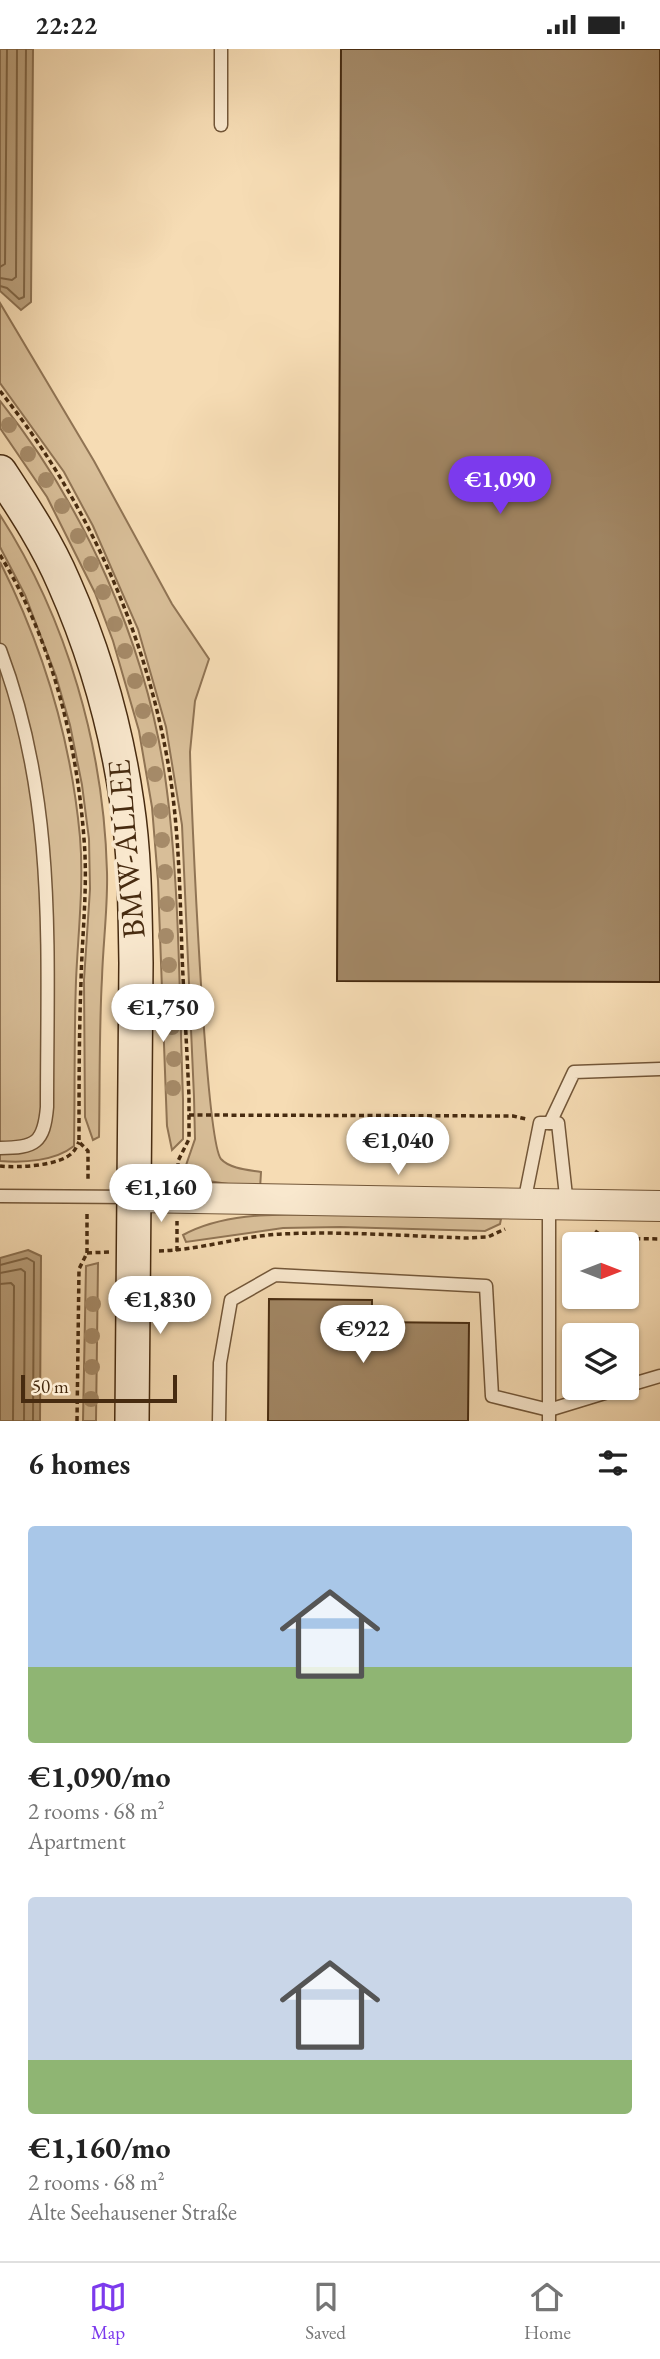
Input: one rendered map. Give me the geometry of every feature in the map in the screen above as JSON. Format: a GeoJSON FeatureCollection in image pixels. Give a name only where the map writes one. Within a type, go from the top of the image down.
{"type":"FeatureCollection","features":[{"type":"Feature","properties":{"kind":"main road","name":"BMW-ALLEE"},"geometry":{"type":"LineString","coordinates":[[0,471],[30,517],[83,628],[110,711],[125,791],[135,891],[136,939],[132,1421]]}},
{"type":"Feature","properties":{"kind":"street"},"geometry":{"type":"LineString","coordinates":[[134,1197],[537,1210],[660,1206]]}},
{"type":"Feature","properties":{"kind":"lane"},"geometry":{"type":"LineString","coordinates":[[221,49],[221,125]]}},
{"type":"Feature","properties":{"kind":"lane"},"geometry":{"type":"LineString","coordinates":[[0,650],[28,739],[44,838],[47,892],[47,1107],[45,1129],[37,1142],[23,1148],[0,1148]]}},
{"type":"Feature","properties":{"kind":"lane"},"geometry":{"type":"LineString","coordinates":[[549,1415],[537,1210],[545,1123],[574,1072],[660,1069]]}},
{"type":"Feature","properties":{"kind":"lane"},"geometry":{"type":"LineString","coordinates":[[537,1210],[558,1123],[545,1123]]}},
{"type":"Feature","properties":{"kind":"lane"},"geometry":{"type":"LineString","coordinates":[[0,1196],[134,1197]]}},
{"type":"Feature","properties":{"kind":"lane"},"geometry":{"type":"LineString","coordinates":[[219,1421],[220,1363],[231,1300],[275,1275],[486,1286],[492,1395],[549,1415],[589,1400]]}},
{"type":"Feature","properties":{"kind":"lane"},"geometry":{"type":"LineString","coordinates":[[639,1382],[660,1376]]}},
{"type":"Feature","properties":{"kind":"path"},"geometry":{"type":"LineString","coordinates":[[0,555],[22,597],[53,678],[67,726],[85,839],[86,889],[81,981],[79,1142],[73,1153],[59,1160],[17,1168],[0,1166]]}},
{"type":"Feature","properties":{"kind":"path"},"geometry":{"type":"LineString","coordinates":[[189,1115],[513,1116],[545,1123]]}},
{"type":"Feature","properties":{"kind":"path"},"geometry":{"type":"LineString","coordinates":[[77,1421],[79,1269],[87,1253],[88,1197],[88,1151],[79,1142]]}},
{"type":"Feature","properties":{"kind":"path"},"geometry":{"type":"LineString","coordinates":[[177,1251],[240,1238],[283,1234],[488,1237],[537,1210]]}},
{"type":"Feature","properties":{"kind":"path"},"geometry":{"type":"LineString","coordinates":[[590,1227],[605,1238],[660,1239]]}},
{"type":"Feature","properties":{"kind":"shaded area"},"geometry":{"type":"Polygon","coordinates":[[[0,303],[94,461],[172,604],[209,659],[195,701],[190,752],[204,1035],[215,1138],[221,1159],[235,1167],[261,1172],[260,1189],[202,1180],[184,1171],[195,1139],[194,1097],[182,825],[166,727],[138,629],[93,526],[64,472],[0,383],[0,303]]]}},
{"type":"Feature","properties":{"kind":"shaded area"},"geometry":{"type":"Polygon","coordinates":[[[0,401],[59,485],[107,578],[143,676],[156,726],[170,816],[178,938],[183,1139],[172,1150],[167,1126],[158,881],[152,807],[139,731],[113,641],[95,593],[47,497],[0,428],[0,401]]]}},
{"type":"Feature","properties":{"kind":"shaded area"},"geometry":{"type":"Polygon","coordinates":[[[0,515],[45,597],[63,641],[78,686],[98,779],[107,885],[100,1018],[99,1137],[93,1140],[85,1117],[84,980],[90,889],[89,839],[82,785],[70,725],[56,676],[25,595],[0,547],[0,515]]]}},
{"type":"Feature","properties":{"kind":"shaded area"},"geometry":{"type":"Polygon","coordinates":[[[0,562],[30,628],[53,696],[70,765],[81,855],[75,1002],[74,1146],[49,1158],[19,1162],[0,1161],[0,562]]]}},
{"type":"Feature","properties":{"kind":"shaded area"},"geometry":{"type":"Polygon","coordinates":[[[339,1214],[501,1219],[500,1224],[485,1231],[283,1228],[186,1242],[183,1235],[220,1221],[259,1215],[339,1214]]]}},
{"type":"Feature","properties":{"kind":"shaded area"},"geometry":{"type":"Polygon","coordinates":[[[98,1263],[96,1421],[83,1421],[86,1266],[98,1263]]]}},
{"type":"Feature","properties":{"kind":"water"},"geometry":{"type":"Polygon","coordinates":[[[0,49],[33,49],[31,302],[21,310],[0,291],[0,49]]]}},
{"type":"Feature","properties":{"kind":"water"},"geometry":{"type":"Polygon","coordinates":[[[28,1250],[41,1256],[40,1421],[0,1421],[0,1258],[28,1250]]]}},
{"type":"Feature","properties":{"kind":"building"},"geometry":{"type":"Polygon","coordinates":[[[341,49],[660,49],[660,982],[337,981],[341,49]]]}},
{"type":"Feature","properties":{"kind":"building"},"geometry":{"type":"Polygon","coordinates":[[[269,1299],[372,1300],[372,1322],[469,1323],[468,1421],[268,1421],[269,1299]]]}}]}
